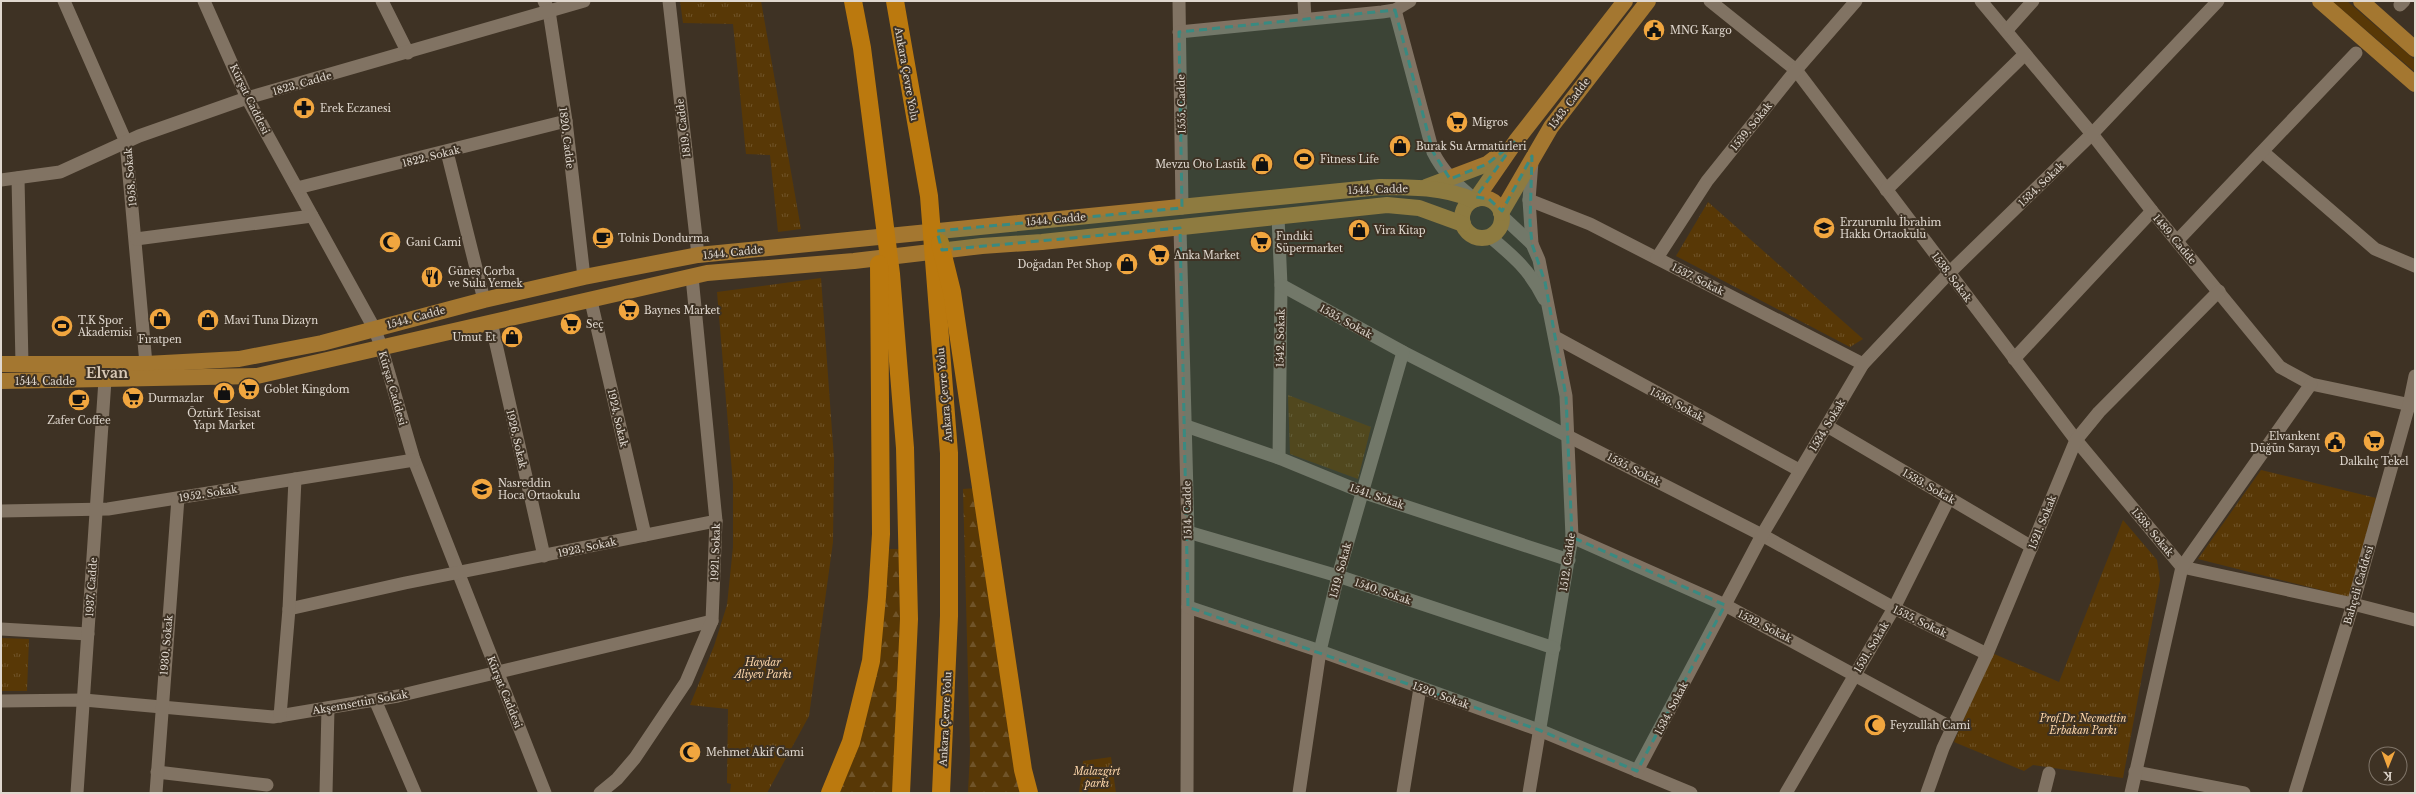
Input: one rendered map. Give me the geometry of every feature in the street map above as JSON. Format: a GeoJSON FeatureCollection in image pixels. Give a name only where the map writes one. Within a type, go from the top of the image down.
{"type":"FeatureCollection","features":[{"type":"Feature","properties":{"kind":"highway"},"geometry":{"type":"LineString","coordinates":[[853,1],[862,48],[890,274],[905,448],[909,619],[901,793]]}},
{"type":"Feature","properties":{"kind":"highway","name":"Ankara Çevre Yolu"},"geometry":{"type":"LineString","coordinates":[[895,1],[929,196],[949,453],[949,616],[941,793]]}},
{"type":"Feature","properties":{"kind":"highway"},"geometry":{"type":"LineString","coordinates":[[830,793],[851,742],[871,661],[877,597],[881,534],[878,183]]}},
{"type":"Feature","properties":{"kind":"highway"},"geometry":{"type":"LineString","coordinates":[[929,196],[952,292],[1022,770],[1029,793]]}},
{"type":"Feature","properties":{"kind":"main road","name":"1543. Cadde"},"geometry":{"type":"LineString","coordinates":[[1474,199],[1516,141],[1625,1]]}},
{"type":"Feature","properties":{"kind":"main road","name":"1543. Cadde"},"geometry":{"type":"LineString","coordinates":[[1501,214],[1532,156],[1551,126],[1648,1]]}},
{"type":"Feature","properties":{"kind":"main road"},"geometry":{"type":"LineString","coordinates":[[2320,1],[2415,84]]}},
{"type":"Feature","properties":{"kind":"main road"},"geometry":{"type":"LineString","coordinates":[[2361,1],[2415,49]]}},
{"type":"Feature","properties":{"kind":"main road"},"geometry":{"type":"LineString","coordinates":[[1421,189],[1487,164],[1516,141]]}},
{"type":"Feature","properties":{"kind":"main road","name":"1544. Cadde"},"geometry":{"type":"LineString","coordinates":[[1,364],[146,364],[239,359],[322,343],[484,300],[584,277],[698,255],[1182,208],[1380,187],[1421,189],[1460,194],[1474,199]]}},
{"type":"Feature","properties":{"kind":"main road"},"geometry":{"type":"LineString","coordinates":[[1474,199],[1488,199],[1499,207],[1501,214],[1498,230],[1489,236],[1476,237],[1470,234],[1463,224],[1462,213],[1474,199]]}},
{"type":"Feature","properties":{"kind":"main road","name":"1544. Cadde"},"geometry":{"type":"LineString","coordinates":[[1,380],[105,380],[257,376],[381,346],[591,301],[707,273],[854,261],[982,246],[1042,242],[1404,205],[1419,208],[1463,224]]}},
{"type":"Feature","properties":{"kind":"street","name":"1958. Sokak"},"geometry":{"type":"LineString","coordinates":[[64,1],[126,142],[136,239],[146,364]]}},
{"type":"Feature","properties":{"kind":"street","name":"Kürşat Caddesi"},"geometry":{"type":"LineString","coordinates":[[204,1],[247,98],[374,328],[381,346],[414,460],[544,793]]}},
{"type":"Feature","properties":{"kind":"street"},"geometry":{"type":"LineString","coordinates":[[382,1],[408,53]]}},
{"type":"Feature","properties":{"kind":"street","name":"1823. Cadde"},"geometry":{"type":"LineString","coordinates":[[1,180],[60,172],[126,142],[247,98],[408,53],[547,6],[584,1]]}},
{"type":"Feature","properties":{"kind":"street","name":"1819. Cadde"},"geometry":{"type":"LineString","coordinates":[[668,1],[698,255]]}},
{"type":"Feature","properties":{"kind":"street","name":"1555. Cadde"},"geometry":{"type":"LineString","coordinates":[[1179,1],[1182,208]]}},
{"type":"Feature","properties":{"kind":"street"},"geometry":{"type":"LineString","coordinates":[[1304,1],[1305,18]]}},
{"type":"Feature","properties":{"kind":"street"},"geometry":{"type":"LineString","coordinates":[[1179,32],[1395,10],[1410,1]]}},
{"type":"Feature","properties":{"kind":"street","name":"1538. Sokak"},"geometry":{"type":"LineString","coordinates":[[1710,1],[1796,70],[2076,440],[2182,567]]}},
{"type":"Feature","properties":{"kind":"street","name":"1539. Sokak"},"geometry":{"type":"LineString","coordinates":[[1657,258],[1707,181],[1796,70],[1856,1]]}},
{"type":"Feature","properties":{"kind":"street","name":"1489. Cadde"},"geometry":{"type":"LineString","coordinates":[[1981,1],[2007,30],[2025,54],[2092,134],[2152,211],[2178,240],[2280,367],[2311,384],[2412,405]]}},
{"type":"Feature","properties":{"kind":"street"},"geometry":{"type":"LineString","coordinates":[[2007,30],[2033,1]]}},
{"type":"Feature","properties":{"kind":"street","name":"1534. Sokak"},"geometry":{"type":"LineString","coordinates":[[1637,771],[1762,535],[1863,364],[1949,273],[2092,134],[2218,1]]}},
{"type":"Feature","properties":{"kind":"street","name":"1820. Cadde"},"geometry":{"type":"LineString","coordinates":[[547,6],[566,121],[584,277]]}},
{"type":"Feature","properties":{"kind":"street"},"geometry":{"type":"LineString","coordinates":[[1395,10],[1432,152],[1450,179],[1474,199]]}},
{"type":"Feature","properties":{"kind":"street"},"geometry":{"type":"LineString","coordinates":[[2178,240],[2356,53]]}},
{"type":"Feature","properties":{"kind":"street"},"geometry":{"type":"LineString","coordinates":[[1886,190],[2025,54]]}},
{"type":"Feature","properties":{"kind":"street","name":"1822. Sokak"},"geometry":{"type":"LineString","coordinates":[[297,188],[447,152],[566,121]]}},
{"type":"Feature","properties":{"kind":"street"},"geometry":{"type":"LineString","coordinates":[[447,152],[484,300]]}},
{"type":"Feature","properties":{"kind":"street"},"geometry":{"type":"LineString","coordinates":[[2263,152],[2375,249],[2415,266]]}},
{"type":"Feature","properties":{"kind":"street"},"geometry":{"type":"LineString","coordinates":[[1532,156],[1530,200],[1532,244]]}},
{"type":"Feature","properties":{"kind":"street"},"geometry":{"type":"LineString","coordinates":[[18,178],[22,364]]}},
{"type":"Feature","properties":{"kind":"street","name":"1537. Sokak"},"geometry":{"type":"LineString","coordinates":[[1530,200],[1590,224],[1863,364]]}},
{"type":"Feature","properties":{"kind":"street"},"geometry":{"type":"LineString","coordinates":[[2014,359],[2152,211]]}},
{"type":"Feature","properties":{"kind":"street","name":"1512. Cadde"},"geometry":{"type":"LineString","coordinates":[[1501,214],[1532,244],[1543,274],[1566,396],[1568,435],[1572,537],[1529,793]]}},
{"type":"Feature","properties":{"kind":"street"},"geometry":{"type":"LineString","coordinates":[[136,239],[312,216]]}},
{"type":"Feature","properties":{"kind":"street","name":"1542. Sokak"},"geometry":{"type":"LineString","coordinates":[[1278,217],[1281,285],[1279,458]]}},
{"type":"Feature","properties":{"kind":"street","name":"1514. Cadde"},"geometry":{"type":"LineString","coordinates":[[1180,228],[1188,532],[1187,793]]}},
{"type":"Feature","properties":{"kind":"street","name":"1512. Cadde"},"geometry":{"type":"LineString","coordinates":[[1489,236],[1520,262],[1533,278],[1548,305]]}},
{"type":"Feature","properties":{"kind":"street","name":"1921. Sokak"},"geometry":{"type":"LineString","coordinates":[[600,793],[617,779],[634,758],[686,682],[712,621],[716,521],[692,277]]}},
{"type":"Feature","properties":{"kind":"street","name":"1535. Sokak"},"geometry":{"type":"LineString","coordinates":[[1281,285],[1403,352],[1762,535],[1894,608],[1987,654]]}},
{"type":"Feature","properties":{"kind":"street","name":"1521. Sokak"},"geometry":{"type":"LineString","coordinates":[[1927,793],[1952,728],[1987,654],[2076,440],[2099,412],[2219,292]]}},
{"type":"Feature","properties":{"kind":"street","name":"1924. Sokak"},"geometry":{"type":"LineString","coordinates":[[591,301],[644,536]]}},
{"type":"Feature","properties":{"kind":"street","name":"1926. Sokak"},"geometry":{"type":"LineString","coordinates":[[491,322],[544,556]]}},
{"type":"Feature","properties":{"kind":"street","name":"1536. Sokak"},"geometry":{"type":"LineString","coordinates":[[1556,337],[1799,470]]}},
{"type":"Feature","properties":{"kind":"street","name":"1519. Sokak"},"geometry":{"type":"LineString","coordinates":[[1299,793],[1320,651],[1338,576],[1403,352]]}},
{"type":"Feature","properties":{"kind":"street","name":"Bahçeli Caddesi"},"geometry":{"type":"LineString","coordinates":[[2296,793],[2412,405],[2415,376]]}},
{"type":"Feature","properties":{"kind":"street","name":"1937. Cadde"},"geometry":{"type":"LineString","coordinates":[[77,793],[105,380]]}},
{"type":"Feature","properties":{"kind":"street"},"geometry":{"type":"LineString","coordinates":[[2131,793],[2182,567],[2311,384]]}},
{"type":"Feature","properties":{"kind":"street","name":"1541. Sokak"},"geometry":{"type":"LineString","coordinates":[[1186,426],[1279,458],[1362,492],[1569,560]]}},
{"type":"Feature","properties":{"kind":"street","name":"1533. Sokak"},"geometry":{"type":"LineString","coordinates":[[1826,426],[2032,547]]}},
{"type":"Feature","properties":{"kind":"street","name":"1952. Sokak"},"geometry":{"type":"LineString","coordinates":[[1,511],[97,510],[414,460]]}},
{"type":"Feature","properties":{"kind":"street"},"geometry":{"type":"LineString","coordinates":[[280,716],[289,609],[295,479]]}},
{"type":"Feature","properties":{"kind":"street","name":"1930. Sokak"},"geometry":{"type":"LineString","coordinates":[[156,793],[161,706],[178,498]]}},
{"type":"Feature","properties":{"kind":"street","name":"1531. Sokak"},"geometry":{"type":"LineString","coordinates":[[1786,793],[1854,674],[1894,608],[1949,498]]}},
{"type":"Feature","properties":{"kind":"street","name":"1923. Sokak"},"geometry":{"type":"LineString","coordinates":[[289,609],[716,521]]}},
{"type":"Feature","properties":{"kind":"street","name":"1540. Sokak"},"geometry":{"type":"LineString","coordinates":[[1188,532],[1338,576],[1554,648]]}},
{"type":"Feature","properties":{"kind":"street","name":"1532. Sokak"},"geometry":{"type":"LineString","coordinates":[[1572,537],[1725,605],[1952,728]]}},
{"type":"Feature","properties":{"kind":"street"},"geometry":{"type":"LineString","coordinates":[[2182,567],[2353,604],[2415,620]]}},
{"type":"Feature","properties":{"kind":"street","name":"1520. Sokak"},"geometry":{"type":"LineString","coordinates":[[1188,607],[1320,651],[1539,730],[1691,793]]}},
{"type":"Feature","properties":{"kind":"street","name":"Akşemsettin Sokak"},"geometry":{"type":"LineString","coordinates":[[1,701],[84,700],[273,717],[375,700],[497,673],[712,621]]}},
{"type":"Feature","properties":{"kind":"street"},"geometry":{"type":"LineString","coordinates":[[1,629],[88,634]]}},
{"type":"Feature","properties":{"kind":"street"},"geometry":{"type":"LineString","coordinates":[[1403,793],[1420,688]]}},
{"type":"Feature","properties":{"kind":"street"},"geometry":{"type":"LineString","coordinates":[[375,700],[415,793]]}},
{"type":"Feature","properties":{"kind":"street"},"geometry":{"type":"LineString","coordinates":[[326,793],[328,708]]}},
{"type":"Feature","properties":{"kind":"street"},"geometry":{"type":"LineString","coordinates":[[157,772],[267,786]]}},
{"type":"Feature","properties":{"kind":"street"},"geometry":{"type":"LineString","coordinates":[[2135,772],[2244,793]]}},
{"type":"Feature","properties":{"kind":"street"},"geometry":{"type":"LineString","coordinates":[[2044,793],[2049,773]]}},
{"type":"Feature","properties":{"kind":"highlighted area"},"geometry":{"type":"Polygon","coordinates":[[[1395,10],[1433,152],[1450,179],[1487,164],[1516,141],[1476,197],[1489,199],[1502,211],[1532,156],[1530,222],[1532,244],[1545,282],[1566,396],[1572,537],[1725,605],[1637,771],[1539,730],[1188,607],[1180,228],[942,250],[937,231],[1182,208],[1179,32],[1395,10]]]}},
{"type":"Feature","properties":{"kind":"green space"},"geometry":{"type":"Polygon","coordinates":[[[680,1],[761,1],[801,229],[778,232],[770,155],[746,154],[733,24],[683,23],[680,1]]]}},
{"type":"Feature","properties":{"kind":"green space"},"geometry":{"type":"Polygon","coordinates":[[[2332,1],[2347,1],[2415,60],[2415,72],[2332,1]]]}},
{"type":"Feature","properties":{"kind":"green space"},"geometry":{"type":"Polygon","coordinates":[[[1708,202],[1863,339],[1850,347],[1676,256],[1708,202]]]}},
{"type":"Feature","properties":{"kind":"green space","name":"Haydar Aliyev Parkı"},"geometry":{"type":"Polygon","coordinates":[[[821,278],[834,459],[833,542],[809,716],[767,793],[730,793],[731,784],[727,783],[728,709],[690,705],[714,646],[727,605],[733,547],[733,484],[717,292],[821,278]]]}},
{"type":"Feature","properties":{"kind":"green space"},"geometry":{"type":"Polygon","coordinates":[[[1288,395],[1371,427],[1358,479],[1290,454],[1288,395]]]}},
{"type":"Feature","properties":{"kind":"green space"},"geometry":{"type":"Polygon","coordinates":[[[2261,470],[2376,498],[2349,597],[2198,559],[2261,470]]]}},
{"type":"Feature","properties":{"kind":"green space"},"geometry":{"type":"Polygon","coordinates":[[[976,488],[1023,793],[968,793],[970,752],[963,489],[976,488]]]}},
{"type":"Feature","properties":{"kind":"green space","name":"Prof.Dr. Necmettin Erbakan Parkı"},"geometry":{"type":"Polygon","coordinates":[[[2123,520],[2157,560],[2160,580],[2123,778],[2033,765],[2024,771],[1954,742],[1992,653],[2059,682],[2123,520]]]}},
{"type":"Feature","properties":{"kind":"green space"},"geometry":{"type":"Polygon","coordinates":[[[886,549],[899,549],[900,620],[894,793],[837,793],[886,549]]]}},
{"type":"Feature","properties":{"kind":"green space"},"geometry":{"type":"Polygon","coordinates":[[[1,638],[29,639],[27,691],[1,691],[1,638]]]}},
{"type":"Feature","properties":{"kind":"green space","name":"Malazgirt parkı"},"geometry":{"type":"Polygon","coordinates":[[[1111,757],[1116,793],[1079,793],[1083,761],[1111,757]]]}},
{"type":"Feature","properties":{"kind":"place","name":"MNG Kargo"},"geometry":{"type":"Point","coordinates":[1654,30]}},
{"type":"Feature","properties":{"kind":"place","name":"Erek Eczanesi"},"geometry":{"type":"Point","coordinates":[304,108]}},
{"type":"Feature","properties":{"kind":"place","name":"Migros"},"geometry":{"type":"Point","coordinates":[1457,122]}},
{"type":"Feature","properties":{"kind":"place","name":"Burak Su Armatürleri"},"geometry":{"type":"Point","coordinates":[1400,146]}},
{"type":"Feature","properties":{"kind":"place","name":"Fitness Life"},"geometry":{"type":"Point","coordinates":[1304,159]}},
{"type":"Feature","properties":{"kind":"place","name":"Mevzu Oto Lastik"},"geometry":{"type":"Point","coordinates":[1262,164]}},
{"type":"Feature","properties":{"kind":"place","name":"Erzurumlu İbrahim Hakkı Ortaokulu"},"geometry":{"type":"Point","coordinates":[1824,228]}},
{"type":"Feature","properties":{"kind":"place","name":"Vira Kitap"},"geometry":{"type":"Point","coordinates":[1359,230]}},
{"type":"Feature","properties":{"kind":"place","name":"Tolnis Dondurma"},"geometry":{"type":"Point","coordinates":[603,238]}},
{"type":"Feature","properties":{"kind":"place","name":"Gani Cami"},"geometry":{"type":"Point","coordinates":[390,242]}},
{"type":"Feature","properties":{"kind":"place","name":"Fındıki Süpermarket"},"geometry":{"type":"Point","coordinates":[1261,242]}},
{"type":"Feature","properties":{"kind":"place","name":"Anka Market"},"geometry":{"type":"Point","coordinates":[1159,255]}},
{"type":"Feature","properties":{"kind":"place","name":"Doğadan Pet Shop"},"geometry":{"type":"Point","coordinates":[1127,264]}},
{"type":"Feature","properties":{"kind":"place","name":"Güneş Çorba ve Sulu Yemek"},"geometry":{"type":"Point","coordinates":[432,277]}},
{"type":"Feature","properties":{"kind":"place","name":"Baynes Market"},"geometry":{"type":"Point","coordinates":[629,310]}},
{"type":"Feature","properties":{"kind":"place","name":"Fıratpen"},"geometry":{"type":"Point","coordinates":[160,319]}},
{"type":"Feature","properties":{"kind":"place","name":"Mavi Tuna Dizayn"},"geometry":{"type":"Point","coordinates":[208,320]}},
{"type":"Feature","properties":{"kind":"place","name":"Seç"},"geometry":{"type":"Point","coordinates":[571,324]}},
{"type":"Feature","properties":{"kind":"place","name":"T.K Spor Akademisi"},"geometry":{"type":"Point","coordinates":[62,326]}},
{"type":"Feature","properties":{"kind":"place","name":"Umut Et"},"geometry":{"type":"Point","coordinates":[512,337]}},
{"type":"Feature","properties":{"kind":"place","name":"Goblet Kingdom"},"geometry":{"type":"Point","coordinates":[249,389]}},
{"type":"Feature","properties":{"kind":"place","name":"Öztürk Tesisat Yapı Market"},"geometry":{"type":"Point","coordinates":[224,393]}},
{"type":"Feature","properties":{"kind":"place","name":"Durmazlar"},"geometry":{"type":"Point","coordinates":[133,398]}},
{"type":"Feature","properties":{"kind":"place","name":"Zafer Coffee"},"geometry":{"type":"Point","coordinates":[79,400]}},
{"type":"Feature","properties":{"kind":"place","name":"Dalkılıç Tekel"},"geometry":{"type":"Point","coordinates":[2374,441]}},
{"type":"Feature","properties":{"kind":"place","name":"Elvankent Düğün Sarayı"},"geometry":{"type":"Point","coordinates":[2335,442]}},
{"type":"Feature","properties":{"kind":"place","name":"Nasreddin Hoca Ortaokulu"},"geometry":{"type":"Point","coordinates":[482,489]}},
{"type":"Feature","properties":{"kind":"place","name":"Feyzullah Cami"},"geometry":{"type":"Point","coordinates":[1875,725]}},
{"type":"Feature","properties":{"kind":"place","name":"Mehmet Akif Cami"},"geometry":{"type":"Point","coordinates":[690,752]}},
{"type":"Feature","properties":{"kind":"district","name":"Elvan"},"geometry":{"type":"Point","coordinates":[107,373]}}]}
